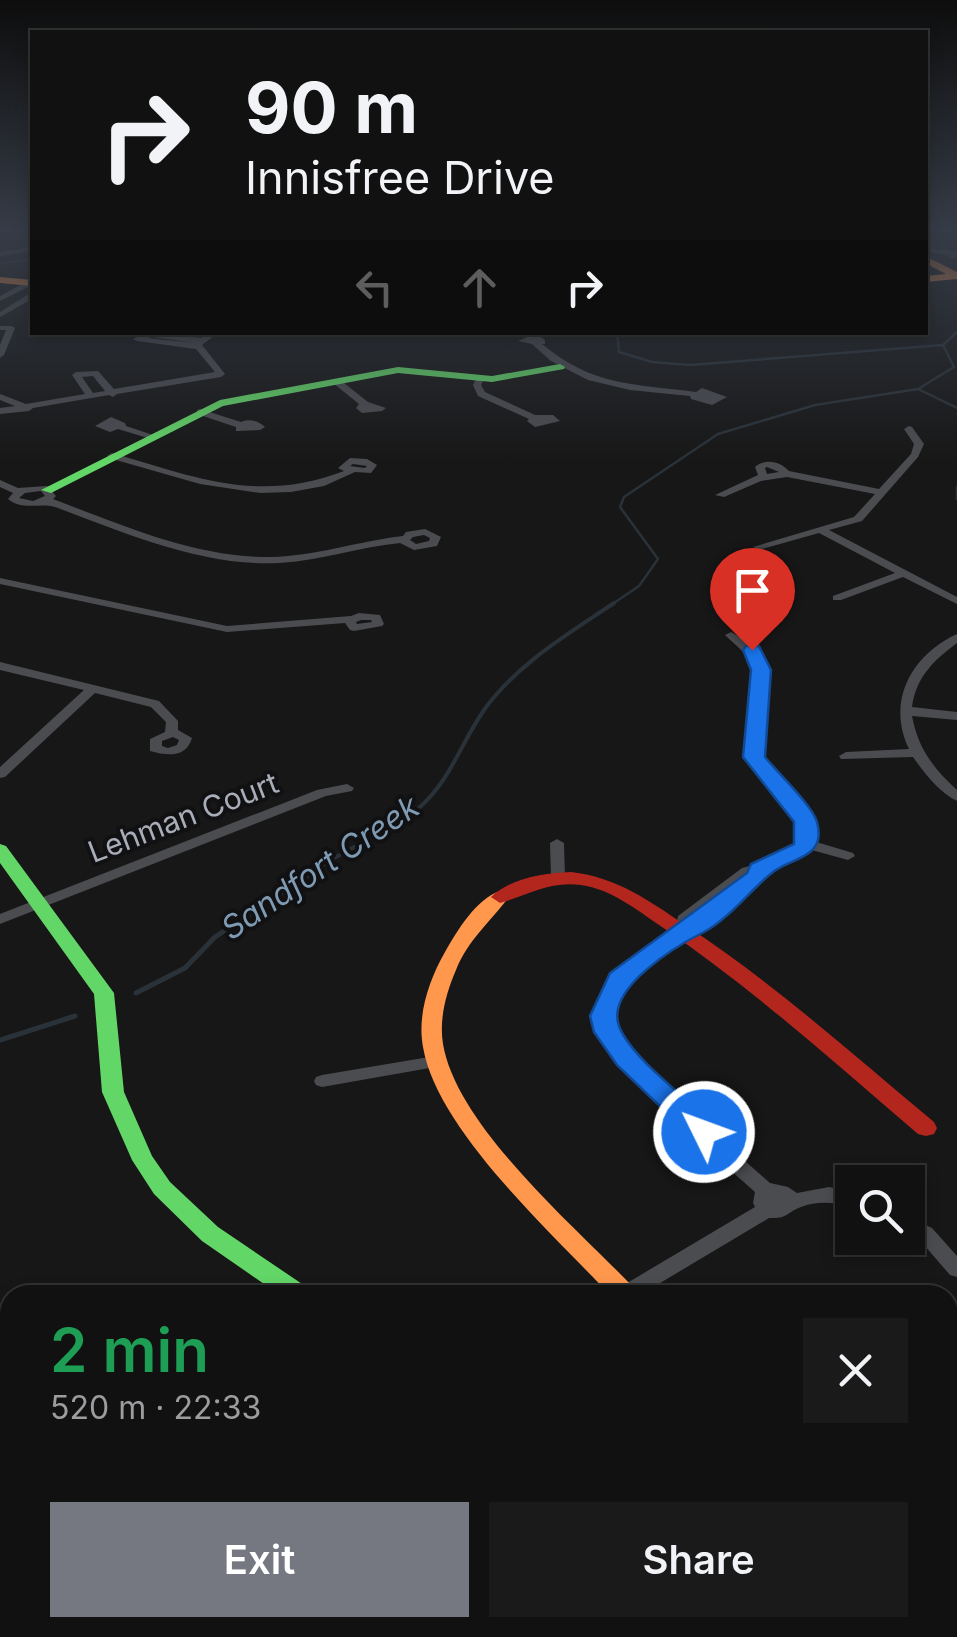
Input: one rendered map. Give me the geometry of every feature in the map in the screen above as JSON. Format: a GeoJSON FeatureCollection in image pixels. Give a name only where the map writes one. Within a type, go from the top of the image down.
{"type":"FeatureCollection","features":[{"type":"Feature","properties":{"kind":"street"},"geometry":{"type":"LineString","coordinates":[[0,328],[12,328],[0,354]]}},
{"type":"Feature","properties":{"kind":"street"},"geometry":{"type":"LineString","coordinates":[[149,335],[136,339],[201,344],[212,335]]}},
{"type":"Feature","properties":{"kind":"street"},"geometry":{"type":"LineString","coordinates":[[0,410],[29,409],[222,373],[201,344],[157,335]]}},
{"type":"Feature","properties":{"kind":"street"},"geometry":{"type":"LineString","coordinates":[[536,344],[560,366],[596,381],[695,394]]}},
{"type":"Feature","properties":{"kind":"street"},"geometry":{"type":"LineString","coordinates":[[0,513],[19,498],[47,495],[112,456],[200,412],[236,399],[410,369],[480,379],[560,366]]}},
{"type":"Feature","properties":{"kind":"street"},"geometry":{"type":"LineString","coordinates":[[92,397],[76,376],[96,373],[113,394]]}},
{"type":"Feature","properties":{"kind":"street"},"geometry":{"type":"LineString","coordinates":[[480,379],[477,385],[481,394],[535,418]]}},
{"type":"Feature","properties":{"kind":"street"},"geometry":{"type":"LineString","coordinates":[[336,381],[364,404]]}},
{"type":"Feature","properties":{"kind":"street"},"geometry":{"type":"LineString","coordinates":[[0,397],[29,409]]}},
{"type":"Feature","properties":{"kind":"street"},"geometry":{"type":"LineString","coordinates":[[200,412],[241,425]]}},
{"type":"Feature","properties":{"kind":"street"},"geometry":{"type":"LineString","coordinates":[[119,427],[152,436]]}},
{"type":"Feature","properties":{"kind":"street"},"geometry":{"type":"LineString","coordinates":[[758,547],[823,532],[858,519],[878,492],[915,455],[918,444],[909,429]]}},
{"type":"Feature","properties":{"kind":"street"},"geometry":{"type":"LineString","coordinates":[[112,456],[217,487],[252,491],[297,487],[350,472]]}},
{"type":"Feature","properties":{"kind":"street"},"geometry":{"type":"LineString","coordinates":[[720,495],[764,477],[786,474],[878,492]]}},
{"type":"Feature","properties":{"kind":"street"},"geometry":{"type":"LineString","coordinates":[[0,483],[19,498]]}},
{"type":"Feature","properties":{"kind":"street"},"geometry":{"type":"LineString","coordinates":[[47,495],[192,548],[245,559],[316,555],[404,538]]}},
{"type":"Feature","properties":{"kind":"street"},"geometry":{"type":"LineString","coordinates":[[823,532],[957,601]]}},
{"type":"Feature","properties":{"kind":"street"},"geometry":{"type":"LineString","coordinates":[[837,598],[905,573]]}},
{"type":"Feature","properties":{"kind":"street"},"geometry":{"type":"LineString","coordinates":[[0,581],[227,630],[352,619]]}},
{"type":"Feature","properties":{"kind":"street"},"geometry":{"type":"LineString","coordinates":[[732,635],[752,650],[761,670],[754,757],[805,821],[806,844],[760,869],[757,876],[696,926],[682,930],[619,979],[606,999],[603,1016],[607,1032],[765,1200],[781,1212],[794,1201],[835,1195]]}},
{"type":"Feature","properties":{"kind":"street"},"geometry":{"type":"LineString","coordinates":[[957,637],[924,658],[911,681],[905,710],[914,753],[957,797]]}},
{"type":"Feature","properties":{"kind":"street"},"geometry":{"type":"LineString","coordinates":[[0,666],[162,708],[172,721],[171,734]]}},
{"type":"Feature","properties":{"kind":"street"},"geometry":{"type":"LineString","coordinates":[[2,767],[92,689]]}},
{"type":"Feature","properties":{"kind":"street"},"geometry":{"type":"LineString","coordinates":[[905,710],[957,716]]}},
{"type":"Feature","properties":{"kind":"street"},"geometry":{"type":"LineString","coordinates":[[846,756],[914,753]]}},
{"type":"Feature","properties":{"kind":"street","name":"Lehman Court"},"geometry":{"type":"LineString","coordinates":[[0,919],[322,793],[348,788]]}},
{"type":"Feature","properties":{"kind":"street"},"geometry":{"type":"LineString","coordinates":[[557,843],[558,877]]}},
{"type":"Feature","properties":{"kind":"street"},"geometry":{"type":"LineString","coordinates":[[806,844],[848,856]]}},
{"type":"Feature","properties":{"kind":"street"},"geometry":{"type":"LineString","coordinates":[[0,850],[104,993],[111,1021],[108,1060],[113,1090],[133,1144],[160,1189],[192,1224],[284,1285]]}},
{"type":"Feature","properties":{"kind":"street"},"geometry":{"type":"LineString","coordinates":[[616,1285],[457,1110],[435,1062],[434,994],[452,951],[482,911],[502,896],[529,883],[558,877],[614,890],[682,930],[926,1128]]}},
{"type":"Feature","properties":{"kind":"street"},"geometry":{"type":"LineString","coordinates":[[322,1081],[435,1062]]}},
{"type":"Feature","properties":{"kind":"street"},"geometry":{"type":"LineString","coordinates":[[640,1285],[765,1200]]}},
{"type":"Feature","properties":{"kind":"street"},"geometry":{"type":"LineString","coordinates":[[925,1237],[957,1269]]}},
{"type":"Feature","properties":{"kind":"waterway","name":"Sandfort Creek"},"geometry":{"type":"LineString","coordinates":[[943,345],[957,332]]}},
{"type":"Feature","properties":{"kind":"waterway"},"geometry":{"type":"LineString","coordinates":[[617,335],[619,352],[652,362],[690,365],[943,345]]}},
{"type":"Feature","properties":{"kind":"waterway","name":"Sandfort Creek"},"geometry":{"type":"LineString","coordinates":[[918,389],[954,367],[943,345]]}},
{"type":"Feature","properties":{"kind":"waterway","name":"Sandfort Creek"},"geometry":{"type":"LineString","coordinates":[[611,605],[639,586],[658,559],[620,507],[624,497],[718,434],[815,405],[918,389]]}},
{"type":"Feature","properties":{"kind":"waterway"},"geometry":{"type":"LineString","coordinates":[[918,389],[957,408]]}},
{"type":"Feature","properties":{"kind":"waterway"},"geometry":{"type":"LineString","coordinates":[[957,487],[957,499]]}},
{"type":"Feature","properties":{"kind":"waterway","name":"Sandfort Creek"},"geometry":{"type":"LineString","coordinates":[[315,870],[396,825],[420,807],[440,785],[497,693],[544,651],[614,603]]}},
{"type":"Feature","properties":{"kind":"waterway","name":"Sandfort Creek"},"geometry":{"type":"LineString","coordinates":[[136,993],[185,968],[215,937],[319,868]]}},
{"type":"Feature","properties":{"kind":"waterway","name":"Sandfort Creek"},"geometry":{"type":"LineString","coordinates":[[0,1040],[75,1016]]}},
{"type":"Feature","properties":{"kind":"traffic: fast"},"geometry":{"type":"LineString","coordinates":[[47,490],[220,403],[398,370],[492,379],[560,367]]}},
{"type":"Feature","properties":{"kind":"traffic: fast"},"geometry":{"type":"LineString","coordinates":[[0,850],[104,993],[113,1092],[143,1160],[162,1188],[210,1234],[284,1285]]}},
{"type":"Feature","properties":{"kind":"traffic: slow"},"geometry":{"type":"LineString","coordinates":[[500,897],[469,930],[446,969],[433,1013],[436,1058],[448,1088],[491,1151],[615,1285]]}},
{"type":"Feature","properties":{"kind":"traffic: jam"},"geometry":{"type":"LineString","coordinates":[[500,897],[534,882],[559,878],[596,882],[625,895],[737,970],[926,1128]]}},
{"type":"Feature","properties":{"kind":"route"},"geometry":{"type":"LineString","coordinates":[[704,1132],[627,1058],[607,1032],[603,1016],[606,999],[619,979],[682,930],[696,926],[757,876],[760,869],[806,844],[805,821],[754,757],[761,670],[752,650]]}}]}
